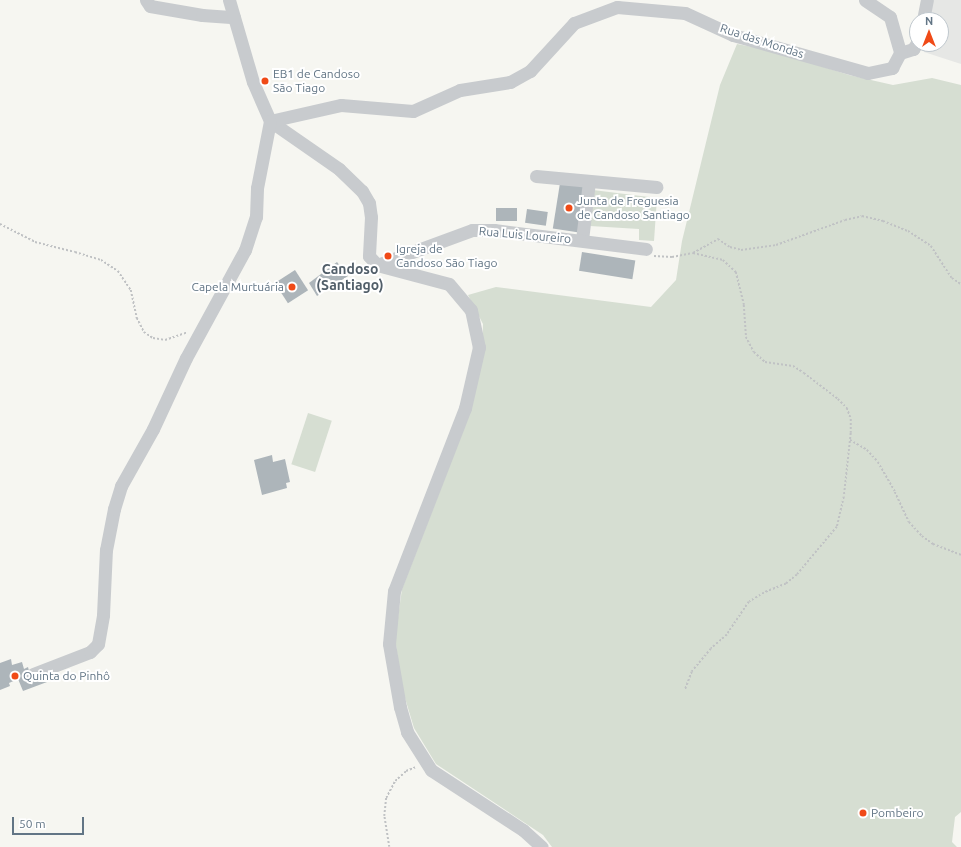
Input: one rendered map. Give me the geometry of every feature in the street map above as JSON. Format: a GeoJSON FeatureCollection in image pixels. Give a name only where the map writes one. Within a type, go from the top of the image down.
{"type":"FeatureCollection","features":[{"type":"Feature","properties":{"kind":"street"},"geometry":{"type":"LineString","coordinates":[[146,0],[150,6],[202,15],[234,17]]}},
{"type":"Feature","properties":{"kind":"street"},"geometry":{"type":"LineString","coordinates":[[229,0],[252,82],[270,121],[339,169],[362,190],[368,203],[371,217],[369,256],[378,265],[449,284],[471,310],[479,347],[465,408],[394,591],[389,644],[400,707],[407,732],[431,770],[523,830],[542,847]]}},
{"type":"Feature","properties":{"kind":"street"},"geometry":{"type":"LineString","coordinates":[[865,0],[890,16],[900,53]]}},
{"type":"Feature","properties":{"kind":"street"},"geometry":{"type":"LineString","coordinates":[[925,12],[927,0]]}},
{"type":"Feature","properties":{"kind":"street","name":"Rua das Mondas"},"geometry":{"type":"LineString","coordinates":[[270,121],[341,105],[413,111],[460,90],[510,82],[530,71],[574,23],[617,7],[685,13],[733,35],[868,73],[892,68],[900,53],[909,50]]}},
{"type":"Feature","properties":{"kind":"street"},"geometry":{"type":"LineString","coordinates":[[33,674],[90,652],[98,644],[103,615],[106,550],[119,492],[153,429],[203,327],[245,250],[254,223],[257,188],[270,121]]}},
{"type":"Feature","properties":{"kind":"street"},"geometry":{"type":"LineString","coordinates":[[536,176],[656,187]]}},
{"type":"Feature","properties":{"kind":"street","name":"Rua Luis Loureiro"},"geometry":{"type":"LineString","coordinates":[[582,240],[589,181]]}},
{"type":"Feature","properties":{"kind":"street","name":"Rua Luis Loureiro"},"geometry":{"type":"LineString","coordinates":[[378,265],[472,230],[494,230],[646,249]]}},
{"type":"Feature","properties":{"kind":"path"},"geometry":{"type":"LineString","coordinates":[[646,249],[652,256],[672,257],[692,252],[718,239],[730,247],[741,250],[776,245],[844,220],[862,216],[883,221],[902,229],[931,246],[952,278],[961,284]]}},
{"type":"Feature","properties":{"kind":"path"},"geometry":{"type":"LineString","coordinates":[[0,224],[35,242],[101,260],[118,271],[131,290],[137,318],[144,332],[153,338],[165,340],[203,327]]}},
{"type":"Feature","properties":{"kind":"path"},"geometry":{"type":"LineString","coordinates":[[684,690],[692,672],[711,649],[727,636],[749,602],[764,593],[786,584],[797,575],[838,527],[844,497],[851,419],[847,408],[838,398],[793,366],[765,362],[754,352],[746,337],[744,305],[736,272],[723,260],[692,252]]}},
{"type":"Feature","properties":{"kind":"path"},"geometry":{"type":"LineString","coordinates":[[850,440],[867,450],[878,462],[895,492],[909,522],[922,536],[933,544],[961,555]]}},
{"type":"Feature","properties":{"kind":"path"},"geometry":{"type":"LineString","coordinates":[[389,847],[384,816],[386,798],[395,782],[406,770],[427,763]]}},
{"type":"Feature","properties":{"kind":"shaded area"},"geometry":{"type":"Polygon","coordinates":[[[932,0],[961,0],[961,64],[924,52],[949,52],[949,12],[930,12],[932,0]]]}},
{"type":"Feature","properties":{"kind":"shaded area"},"geometry":{"type":"Polygon","coordinates":[[[737,44],[773,51],[849,75],[893,85],[932,78],[961,85],[961,812],[955,817],[952,842],[957,847],[552,847],[543,835],[436,764],[414,728],[402,688],[395,638],[402,589],[468,418],[482,360],[483,324],[468,295],[496,287],[651,307],[676,280],[682,241],[720,85],[737,44]]]}},
{"type":"Feature","properties":{"kind":"shaded area"},"geometry":{"type":"Polygon","coordinates":[[[593,190],[657,198],[654,241],[639,240],[639,229],[590,226],[593,190]]]}},
{"type":"Feature","properties":{"kind":"shaded area"},"geometry":{"type":"Polygon","coordinates":[[[308,413],[332,421],[315,472],[291,464],[308,413]]]}},
{"type":"Feature","properties":{"kind":"building","name":"Junta de Freguesia de Candoso Santiago"},"geometry":{"type":"Polygon","coordinates":[[[560,183],[585,187],[577,232],[553,228],[560,183]]]}},
{"type":"Feature","properties":{"kind":"building"},"geometry":{"type":"Polygon","coordinates":[[[496,208],[517,208],[517,221],[496,221],[496,208]]]}},
{"type":"Feature","properties":{"kind":"building"},"geometry":{"type":"Polygon","coordinates":[[[527,209],[548,212],[546,226],[525,223],[527,209]]]}},
{"type":"Feature","properties":{"kind":"building"},"geometry":{"type":"Polygon","coordinates":[[[582,252],[635,260],[632,279],[579,271],[582,252]]]}},
{"type":"Feature","properties":{"kind":"building"},"geometry":{"type":"Polygon","coordinates":[[[337,262],[348,276],[317,296],[309,283],[337,262]]]}},
{"type":"Feature","properties":{"kind":"building","name":"Capela Murtuária"},"geometry":{"type":"Polygon","coordinates":[[[295,270],[308,290],[288,303],[275,283],[295,270]]]}},
{"type":"Feature","properties":{"kind":"building"},"geometry":{"type":"Polygon","coordinates":[[[272,455],[273,462],[285,459],[290,482],[286,483],[287,488],[262,495],[254,460],[272,455]]]}},
{"type":"Feature","properties":{"kind":"building","name":"Quinta do Pinhô"},"geometry":{"type":"Polygon","coordinates":[[[11,659],[12,665],[22,662],[24,669],[28,667],[31,679],[44,673],[47,682],[23,691],[18,679],[9,683],[10,686],[0,690],[0,663],[11,659]]]}},
{"type":"Feature","properties":{"kind":"place","name":"EB1 de Candoso São Tiago"},"geometry":{"type":"Point","coordinates":[265,81]}},
{"type":"Feature","properties":{"kind":"place","name":"Junta de Freguesia de Candoso Santiago"},"geometry":{"type":"Point","coordinates":[569,208]}},
{"type":"Feature","properties":{"kind":"place","name":"Igreja de Candoso São Tiago"},"geometry":{"type":"Point","coordinates":[388,256]}},
{"type":"Feature","properties":{"kind":"place","name":"Capela Murtuária"},"geometry":{"type":"Point","coordinates":[292,287]}},
{"type":"Feature","properties":{"kind":"place","name":"Quinta do Pinhô"},"geometry":{"type":"Point","coordinates":[15,676]}},
{"type":"Feature","properties":{"kind":"place","name":"Pombeiro"},"geometry":{"type":"Point","coordinates":[863,813]}},
{"type":"Feature","properties":{"kind":"district","name":"Candoso (Santiago)"},"geometry":{"type":"Point","coordinates":[350,278]}}]}
